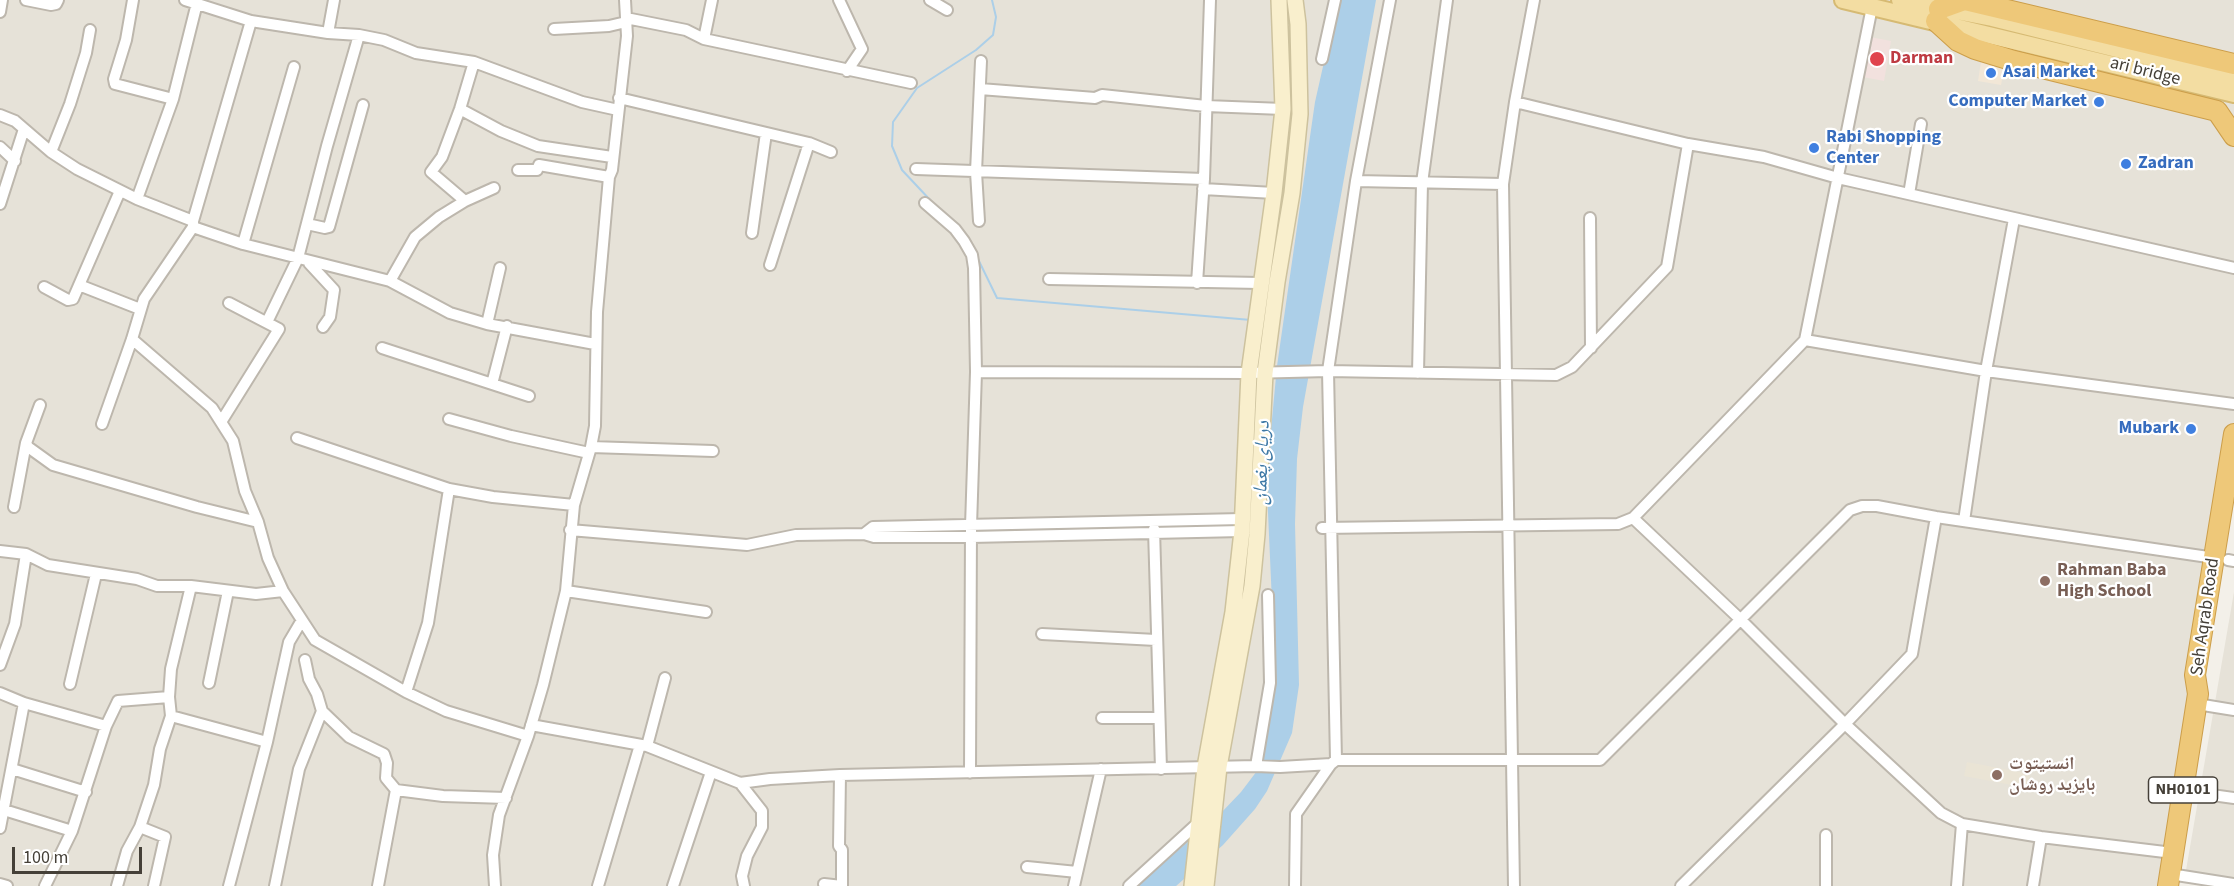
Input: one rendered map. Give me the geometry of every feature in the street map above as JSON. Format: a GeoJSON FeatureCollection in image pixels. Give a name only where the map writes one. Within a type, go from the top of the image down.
{"type":"FeatureCollection","features":[{"type":"Feature","properties":{"kind":"highway"},"geometry":{"type":"LineString","coordinates":[[2234,64],[1965,0],[1937,15],[1958,41],[1975,49],[2014,61],[2225,113],[2234,136]]}},
{"type":"Feature","properties":{"kind":"highway","name":"Seh Aqrab Road"},"geometry":{"type":"LineString","coordinates":[[2169,880],[2197,699],[2208,677],[2225,559],[2234,434]]}},
{"type":"Feature","properties":{"kind":"highway","name":"Seh Aqrab Road"},"geometry":{"type":"LineString","coordinates":[[2225,559],[2234,518]]}},
{"type":"Feature","properties":{"kind":"main road"},"geometry":{"type":"LineString","coordinates":[[1192,881],[1206,820],[1242,525],[1249,373],[1274,193],[1283,109],[1279,0]]}},
{"type":"Feature","properties":{"kind":"main road"},"geometry":{"type":"LineString","coordinates":[[1212,767],[1252,586],[1257,534],[1265,372],[1292,193],[1300,114],[1298,24],[1295,0]]}},
{"type":"Feature","properties":{"kind":"main road"},"geometry":{"type":"LineString","coordinates":[[1843,0],[1872,7],[1937,15],[2234,78]]}},
{"type":"Feature","properties":{"kind":"main road"},"geometry":{"type":"LineString","coordinates":[[1900,0],[1937,15]]}},
{"type":"Feature","properties":{"kind":"main road","name":"ari bridge"},"geometry":{"type":"LineString","coordinates":[[1989,26],[2234,94]]}},
{"type":"Feature","properties":{"kind":"main road"},"geometry":{"type":"LineString","coordinates":[[1206,820],[1207,878]]}},
{"type":"Feature","properties":{"kind":"street"},"geometry":{"type":"LineString","coordinates":[[0,12],[2,0]]}},
{"type":"Feature","properties":{"kind":"street"},"geometry":{"type":"LineString","coordinates":[[26,0],[51,5],[56,4],[58,0]]}},
{"type":"Feature","properties":{"kind":"street"},"geometry":{"type":"LineString","coordinates":[[133,0],[126,40],[114,79],[115,84],[173,99]]}},
{"type":"Feature","properties":{"kind":"street"},"geometry":{"type":"LineString","coordinates":[[185,0],[222,5],[251,21],[328,33],[359,35],[384,40],[416,53],[474,62],[582,102],[618,104],[766,133],[809,143],[831,152]]}},
{"type":"Feature","properties":{"kind":"street"},"geometry":{"type":"LineString","coordinates":[[328,33],[334,0]]}},
{"type":"Feature","properties":{"kind":"street"},"geometry":{"type":"LineString","coordinates":[[495,886],[493,855],[499,815],[529,731],[566,591],[574,505],[595,426],[595,344],[609,177],[627,36],[625,0]]}},
{"type":"Feature","properties":{"kind":"street"},"geometry":{"type":"LineString","coordinates":[[704,39],[712,0]]}},
{"type":"Feature","properties":{"kind":"street"},"geometry":{"type":"LineString","coordinates":[[839,0],[862,48],[847,71]]}},
{"type":"Feature","properties":{"kind":"street"},"geometry":{"type":"LineString","coordinates":[[930,0],[947,10]]}},
{"type":"Feature","properties":{"kind":"street"},"geometry":{"type":"LineString","coordinates":[[1197,283],[1210,0]]}},
{"type":"Feature","properties":{"kind":"street"},"geometry":{"type":"LineString","coordinates":[[1322,58],[1335,0]]}},
{"type":"Feature","properties":{"kind":"street"},"geometry":{"type":"LineString","coordinates":[[1295,886],[1296,814],[1333,762],[1327,528],[1328,371],[1356,182],[1390,0]]}},
{"type":"Feature","properties":{"kind":"street"},"geometry":{"type":"LineString","coordinates":[[1418,373],[1422,183],[1447,0]]}},
{"type":"Feature","properties":{"kind":"street"},"geometry":{"type":"LineString","coordinates":[[1514,886],[1503,184],[1534,0]]}},
{"type":"Feature","properties":{"kind":"street"},"geometry":{"type":"LineString","coordinates":[[137,200],[173,99],[197,3]]}},
{"type":"Feature","properties":{"kind":"street"},"geometry":{"type":"LineString","coordinates":[[1327,528],[1618,524],[1633,518],[1805,340],[1872,7]]}},
{"type":"Feature","properties":{"kind":"street"},"geometry":{"type":"LineString","coordinates":[[554,29],[609,26],[626,20],[686,30],[704,39],[911,83]]}},
{"type":"Feature","properties":{"kind":"street"},"geometry":{"type":"LineString","coordinates":[[102,424],[144,299],[193,224],[251,21]]}},
{"type":"Feature","properties":{"kind":"street"},"geometry":{"type":"LineString","coordinates":[[51,152],[70,104],[86,53],[90,30]]}},
{"type":"Feature","properties":{"kind":"street"},"geometry":{"type":"LineString","coordinates":[[267,322],[303,259],[307,224],[359,35]]}},
{"type":"Feature","properties":{"kind":"street"},"geometry":{"type":"LineString","coordinates":[[979,221],[976,172],[981,61]]}},
{"type":"Feature","properties":{"kind":"street"},"geometry":{"type":"LineString","coordinates":[[465,201],[431,172],[442,157],[474,62]]}},
{"type":"Feature","properties":{"kind":"street"},"geometry":{"type":"LineString","coordinates":[[243,244],[294,67]]}},
{"type":"Feature","properties":{"kind":"street"},"geometry":{"type":"LineString","coordinates":[[980,89],[1095,98],[1102,95],[1206,106],[1283,109]]}},
{"type":"Feature","properties":{"kind":"street"},"geometry":{"type":"LineString","coordinates":[[1515,102],[1688,144],[1764,157],[1838,178],[2234,268]]}},
{"type":"Feature","properties":{"kind":"street"},"geometry":{"type":"LineString","coordinates":[[307,224],[326,228],[329,226],[363,105]]}},
{"type":"Feature","properties":{"kind":"street"},"geometry":{"type":"LineString","coordinates":[[460,109],[538,146],[612,157]]}},
{"type":"Feature","properties":{"kind":"street"},"geometry":{"type":"LineString","coordinates":[[0,115],[15,121],[51,152],[77,169],[137,200],[243,244],[390,282],[450,313],[487,324],[595,344]]}},
{"type":"Feature","properties":{"kind":"street"},"geometry":{"type":"LineString","coordinates":[[1909,194],[1921,124]]}},
{"type":"Feature","properties":{"kind":"street"},"geometry":{"type":"LineString","coordinates":[[0,204],[24,129]]}},
{"type":"Feature","properties":{"kind":"street"},"geometry":{"type":"LineString","coordinates":[[752,233],[766,133]]}},
{"type":"Feature","properties":{"kind":"street"},"geometry":{"type":"LineString","coordinates":[[770,265],[809,143]]}},
{"type":"Feature","properties":{"kind":"street"},"geometry":{"type":"LineString","coordinates":[[976,372],[1312,373],[1328,371],[1556,375],[1572,367],[1667,267],[1688,144]]}},
{"type":"Feature","properties":{"kind":"street"},"geometry":{"type":"LineString","coordinates":[[0,147],[15,161]]}},
{"type":"Feature","properties":{"kind":"street"},"geometry":{"type":"LineString","coordinates":[[518,170],[537,170],[539,165],[609,177]]}},
{"type":"Feature","properties":{"kind":"street"},"geometry":{"type":"LineString","coordinates":[[916,169],[1203,184],[1274,193]]}},
{"type":"Feature","properties":{"kind":"street"},"geometry":{"type":"LineString","coordinates":[[1356,182],[1503,184]]}},
{"type":"Feature","properties":{"kind":"street"},"geometry":{"type":"LineString","coordinates":[[390,282],[415,237],[439,217],[465,201],[494,188]]}},
{"type":"Feature","properties":{"kind":"street"},"geometry":{"type":"LineString","coordinates":[[44,287],[68,300],[73,299],[120,191]]}},
{"type":"Feature","properties":{"kind":"street"},"geometry":{"type":"LineString","coordinates":[[925,203],[955,229],[972,255],[974,268],[976,372],[971,532],[970,773]]}},
{"type":"Feature","properties":{"kind":"street"},"geometry":{"type":"LineString","coordinates":[[1590,218],[1591,348]]}},
{"type":"Feature","properties":{"kind":"street"},"geometry":{"type":"LineString","coordinates":[[1964,521],[1986,371],[2014,219]]}},
{"type":"Feature","properties":{"kind":"street"},"geometry":{"type":"LineString","coordinates":[[303,259],[318,270],[334,290],[330,317],[323,327]]}},
{"type":"Feature","properties":{"kind":"street"},"geometry":{"type":"LineString","coordinates":[[487,324],[500,268]]}},
{"type":"Feature","properties":{"kind":"street"},"geometry":{"type":"LineString","coordinates":[[1049,279],[1260,284]]}},
{"type":"Feature","properties":{"kind":"street"},"geometry":{"type":"LineString","coordinates":[[79,285],[140,309]]}},
{"type":"Feature","properties":{"kind":"street"},"geometry":{"type":"LineString","coordinates":[[221,422],[279,329],[229,303]]}},
{"type":"Feature","properties":{"kind":"street"},"geometry":{"type":"LineString","coordinates":[[492,384],[507,326]]}},
{"type":"Feature","properties":{"kind":"street"},"geometry":{"type":"LineString","coordinates":[[132,339],[212,408],[234,441],[245,491],[258,522],[268,558],[283,591],[315,640],[406,692],[446,711],[529,731],[643,746],[741,783],[840,775],[1280,767],[1333,762],[1600,760],[1850,510],[1862,506],[1877,506],[1936,517],[2225,559]]}},
{"type":"Feature","properties":{"kind":"street"},"geometry":{"type":"LineString","coordinates":[[1805,340],[1986,371],[2234,404]]}},
{"type":"Feature","properties":{"kind":"street"},"geometry":{"type":"LineString","coordinates":[[382,348],[529,396]]}},
{"type":"Feature","properties":{"kind":"street"},"geometry":{"type":"LineString","coordinates":[[14,507],[26,442],[40,405]]}},
{"type":"Feature","properties":{"kind":"street"},"geometry":{"type":"LineString","coordinates":[[449,419],[511,436],[590,450],[713,451]]}},
{"type":"Feature","properties":{"kind":"street"},"geometry":{"type":"LineString","coordinates":[[297,438],[449,489],[574,505]]}},
{"type":"Feature","properties":{"kind":"street"},"geometry":{"type":"LineString","coordinates":[[26,442],[28,447],[53,465],[258,522]]}},
{"type":"Feature","properties":{"kind":"street"},"geometry":{"type":"LineString","coordinates":[[406,692],[428,623],[449,489]]}},
{"type":"Feature","properties":{"kind":"street"},"geometry":{"type":"LineString","coordinates":[[1681,886],[1845,724],[1912,654],[1936,517]]}},
{"type":"Feature","properties":{"kind":"street"},"geometry":{"type":"LineString","coordinates":[[1633,518],[1741,620],[1845,724],[1941,813],[1962,824],[2041,837],[2173,853]]}},
{"type":"Feature","properties":{"kind":"street"},"geometry":{"type":"LineString","coordinates":[[1154,522],[1161,769]]}},
{"type":"Feature","properties":{"kind":"street"},"geometry":{"type":"LineString","coordinates":[[570,530],[747,545],[796,535],[864,534],[874,537],[1154,522],[1242,525]]}},
{"type":"Feature","properties":{"kind":"street"},"geometry":{"type":"LineString","coordinates":[[971,532],[1154,534],[1242,525]]}},
{"type":"Feature","properties":{"kind":"street"},"geometry":{"type":"LineString","coordinates":[[0,551],[26,554],[48,565],[137,579],[157,586],[191,586],[256,594],[283,591]]}},
{"type":"Feature","properties":{"kind":"street"},"geometry":{"type":"LineString","coordinates":[[0,665],[15,624],[26,554]]}},
{"type":"Feature","properties":{"kind":"street"},"geometry":{"type":"LineString","coordinates":[[70,684],[96,574]]}},
{"type":"Feature","properties":{"kind":"street"},"geometry":{"type":"LineString","coordinates":[[117,886],[127,851],[140,827],[154,785],[160,749],[171,716],[169,697],[171,669],[191,586]]}},
{"type":"Feature","properties":{"kind":"street"},"geometry":{"type":"LineString","coordinates":[[209,683],[228,591]]}},
{"type":"Feature","properties":{"kind":"street"},"geometry":{"type":"LineString","coordinates":[[566,591],[706,612]]}},
{"type":"Feature","properties":{"kind":"street"},"geometry":{"type":"LineString","coordinates":[[1257,766],[1270,683],[1268,595]]}},
{"type":"Feature","properties":{"kind":"street"},"geometry":{"type":"LineString","coordinates":[[229,886],[267,742],[289,642],[302,620]]}},
{"type":"Feature","properties":{"kind":"street"},"geometry":{"type":"LineString","coordinates":[[1042,634],[1156,640]]}},
{"type":"Feature","properties":{"kind":"street"},"geometry":{"type":"LineString","coordinates":[[305,660],[309,679],[322,711],[349,737],[384,754],[387,763],[386,778],[396,790],[443,796],[506,798]]}},
{"type":"Feature","properties":{"kind":"street"},"geometry":{"type":"LineString","coordinates":[[598,886],[665,678]]}},
{"type":"Feature","properties":{"kind":"street"},"geometry":{"type":"LineString","coordinates":[[0,693],[24,703],[106,726]]}},
{"type":"Feature","properties":{"kind":"street"},"geometry":{"type":"LineString","coordinates":[[45,886],[72,831],[106,726],[117,701],[169,697]]}},
{"type":"Feature","properties":{"kind":"street"},"geometry":{"type":"LineString","coordinates":[[2197,699],[2234,710]]}},
{"type":"Feature","properties":{"kind":"street"},"geometry":{"type":"LineString","coordinates":[[0,828],[24,703]]}},
{"type":"Feature","properties":{"kind":"street"},"geometry":{"type":"LineString","coordinates":[[275,886],[299,769],[322,711]]}},
{"type":"Feature","properties":{"kind":"street"},"geometry":{"type":"LineString","coordinates":[[171,716],[267,742]]}},
{"type":"Feature","properties":{"kind":"street"},"geometry":{"type":"LineString","coordinates":[[1102,718],[1159,718]]}},
{"type":"Feature","properties":{"kind":"street"},"geometry":{"type":"LineString","coordinates":[[12,769],[86,792]]}},
{"type":"Feature","properties":{"kind":"street"},"geometry":{"type":"LineString","coordinates":[[1074,886],[1101,769]]}},
{"type":"Feature","properties":{"kind":"street"},"geometry":{"type":"LineString","coordinates":[[673,886],[711,772]]}},
{"type":"Feature","properties":{"kind":"street"},"geometry":{"type":"LineString","coordinates":[[824,884],[842,886],[842,850],[839,846],[840,775]]}},
{"type":"Feature","properties":{"kind":"street"},"geometry":{"type":"LineString","coordinates":[[741,783],[762,811],[762,827],[747,855],[742,876],[744,886]]}},
{"type":"Feature","properties":{"kind":"street"},"geometry":{"type":"LineString","coordinates":[[378,886],[396,790]]}},
{"type":"Feature","properties":{"kind":"street"},"geometry":{"type":"LineString","coordinates":[[2183,791],[2234,798]]}},
{"type":"Feature","properties":{"kind":"street"},"geometry":{"type":"LineString","coordinates":[[4,810],[72,831]]}},
{"type":"Feature","properties":{"kind":"street"},"geometry":{"type":"LineString","coordinates":[[1129,886],[1206,820]]}},
{"type":"Feature","properties":{"kind":"street"},"geometry":{"type":"LineString","coordinates":[[1957,886],[1962,824]]}},
{"type":"Feature","properties":{"kind":"street"},"geometry":{"type":"LineString","coordinates":[[140,827],[165,837],[154,886]]}},
{"type":"Feature","properties":{"kind":"street"},"geometry":{"type":"LineString","coordinates":[[1826,835],[1826,886]]}},
{"type":"Feature","properties":{"kind":"street"},"geometry":{"type":"LineString","coordinates":[[2033,886],[2041,837]]}},
{"type":"Feature","properties":{"kind":"street"},"geometry":{"type":"LineString","coordinates":[[1027,867],[1077,872]]}},
{"type":"Feature","properties":{"kind":"street"},"geometry":{"type":"LineString","coordinates":[[2169,880],[2234,884]]}},
{"type":"Feature","properties":{"kind":"street"},"geometry":{"type":"LineString","coordinates":[[0,884],[7,886]]}},
{"type":"Feature","properties":{"kind":"shaded area"},"geometry":{"type":"Polygon","coordinates":[[[0,0],[2234,0],[2234,497],[2167,886],[0,886],[0,0]]]}},
{"type":"Feature","properties":{"kind":"shaded area","name":"Darman"},"geometry":{"type":"Polygon","coordinates":[[[1870,37],[1891,41],[1884,81],[1863,77],[1870,37]]]}},
{"type":"Feature","properties":{"kind":"shaded area","name":"Asai Market"},"geometry":{"type":"Polygon","coordinates":[[[1981,62],[2005,66],[2001,85],[1978,81],[1981,62]]]}},
{"type":"Feature","properties":{"kind":"shaded area"},"geometry":{"type":"Polygon","coordinates":[[[2234,592],[2234,885],[2185,876],[2234,592]]]}},
{"type":"Feature","properties":{"kind":"shaded area","name":"انستیتوت بایزید روشان"},"geometry":{"type":"Polygon","coordinates":[[[1967,762],[2030,774],[2028,788],[1964,776],[1967,762]]]}},
{"type":"Feature","properties":{"kind":"water"},"geometry":{"type":"Polygon","coordinates":[[[1338,0],[1376,0],[1303,407],[1297,459],[1295,524],[1299,685],[1292,733],[1267,791],[1255,809],[1223,845],[1176,886],[1137,886],[1221,813],[1260,767],[1272,705],[1275,670],[1267,490],[1277,366],[1315,102],[1338,0]]]}},
{"type":"Feature","properties":{"kind":"waterway"},"geometry":{"type":"LineString","coordinates":[[932,202],[902,170],[892,146],[893,122],[917,88],[976,50],[993,35],[996,17],[992,0]]}},
{"type":"Feature","properties":{"kind":"waterway"},"geometry":{"type":"LineString","coordinates":[[977,257],[997,298],[1251,320]]}},
{"type":"Feature","properties":{"kind":"place","name":"Darman"},"geometry":{"type":"Point","coordinates":[1877,59]}},
{"type":"Feature","properties":{"kind":"place","name":"Asai Market"},"geometry":{"type":"Point","coordinates":[1991,73]}},
{"type":"Feature","properties":{"kind":"place","name":"Computer Market"},"geometry":{"type":"Point","coordinates":[2099,102]}},
{"type":"Feature","properties":{"kind":"place","name":"Rabi Shopping Center"},"geometry":{"type":"Point","coordinates":[1814,148]}},
{"type":"Feature","properties":{"kind":"place","name":"Zadran"},"geometry":{"type":"Point","coordinates":[2126,164]}},
{"type":"Feature","properties":{"kind":"place","name":"Mubark"},"geometry":{"type":"Point","coordinates":[2191,429]}},
{"type":"Feature","properties":{"kind":"place","name":"Rahman Baba High School"},"geometry":{"type":"Point","coordinates":[2045,581]}},
{"type":"Feature","properties":{"kind":"place","name":"انستیتوت بایزید روشان"},"geometry":{"type":"Point","coordinates":[1997,775]}},
{"type":"Feature","properties":{"kind":"water label","name":"دریای پغمان"},"geometry":{"type":"Point","coordinates":[1263,463]}}]}
